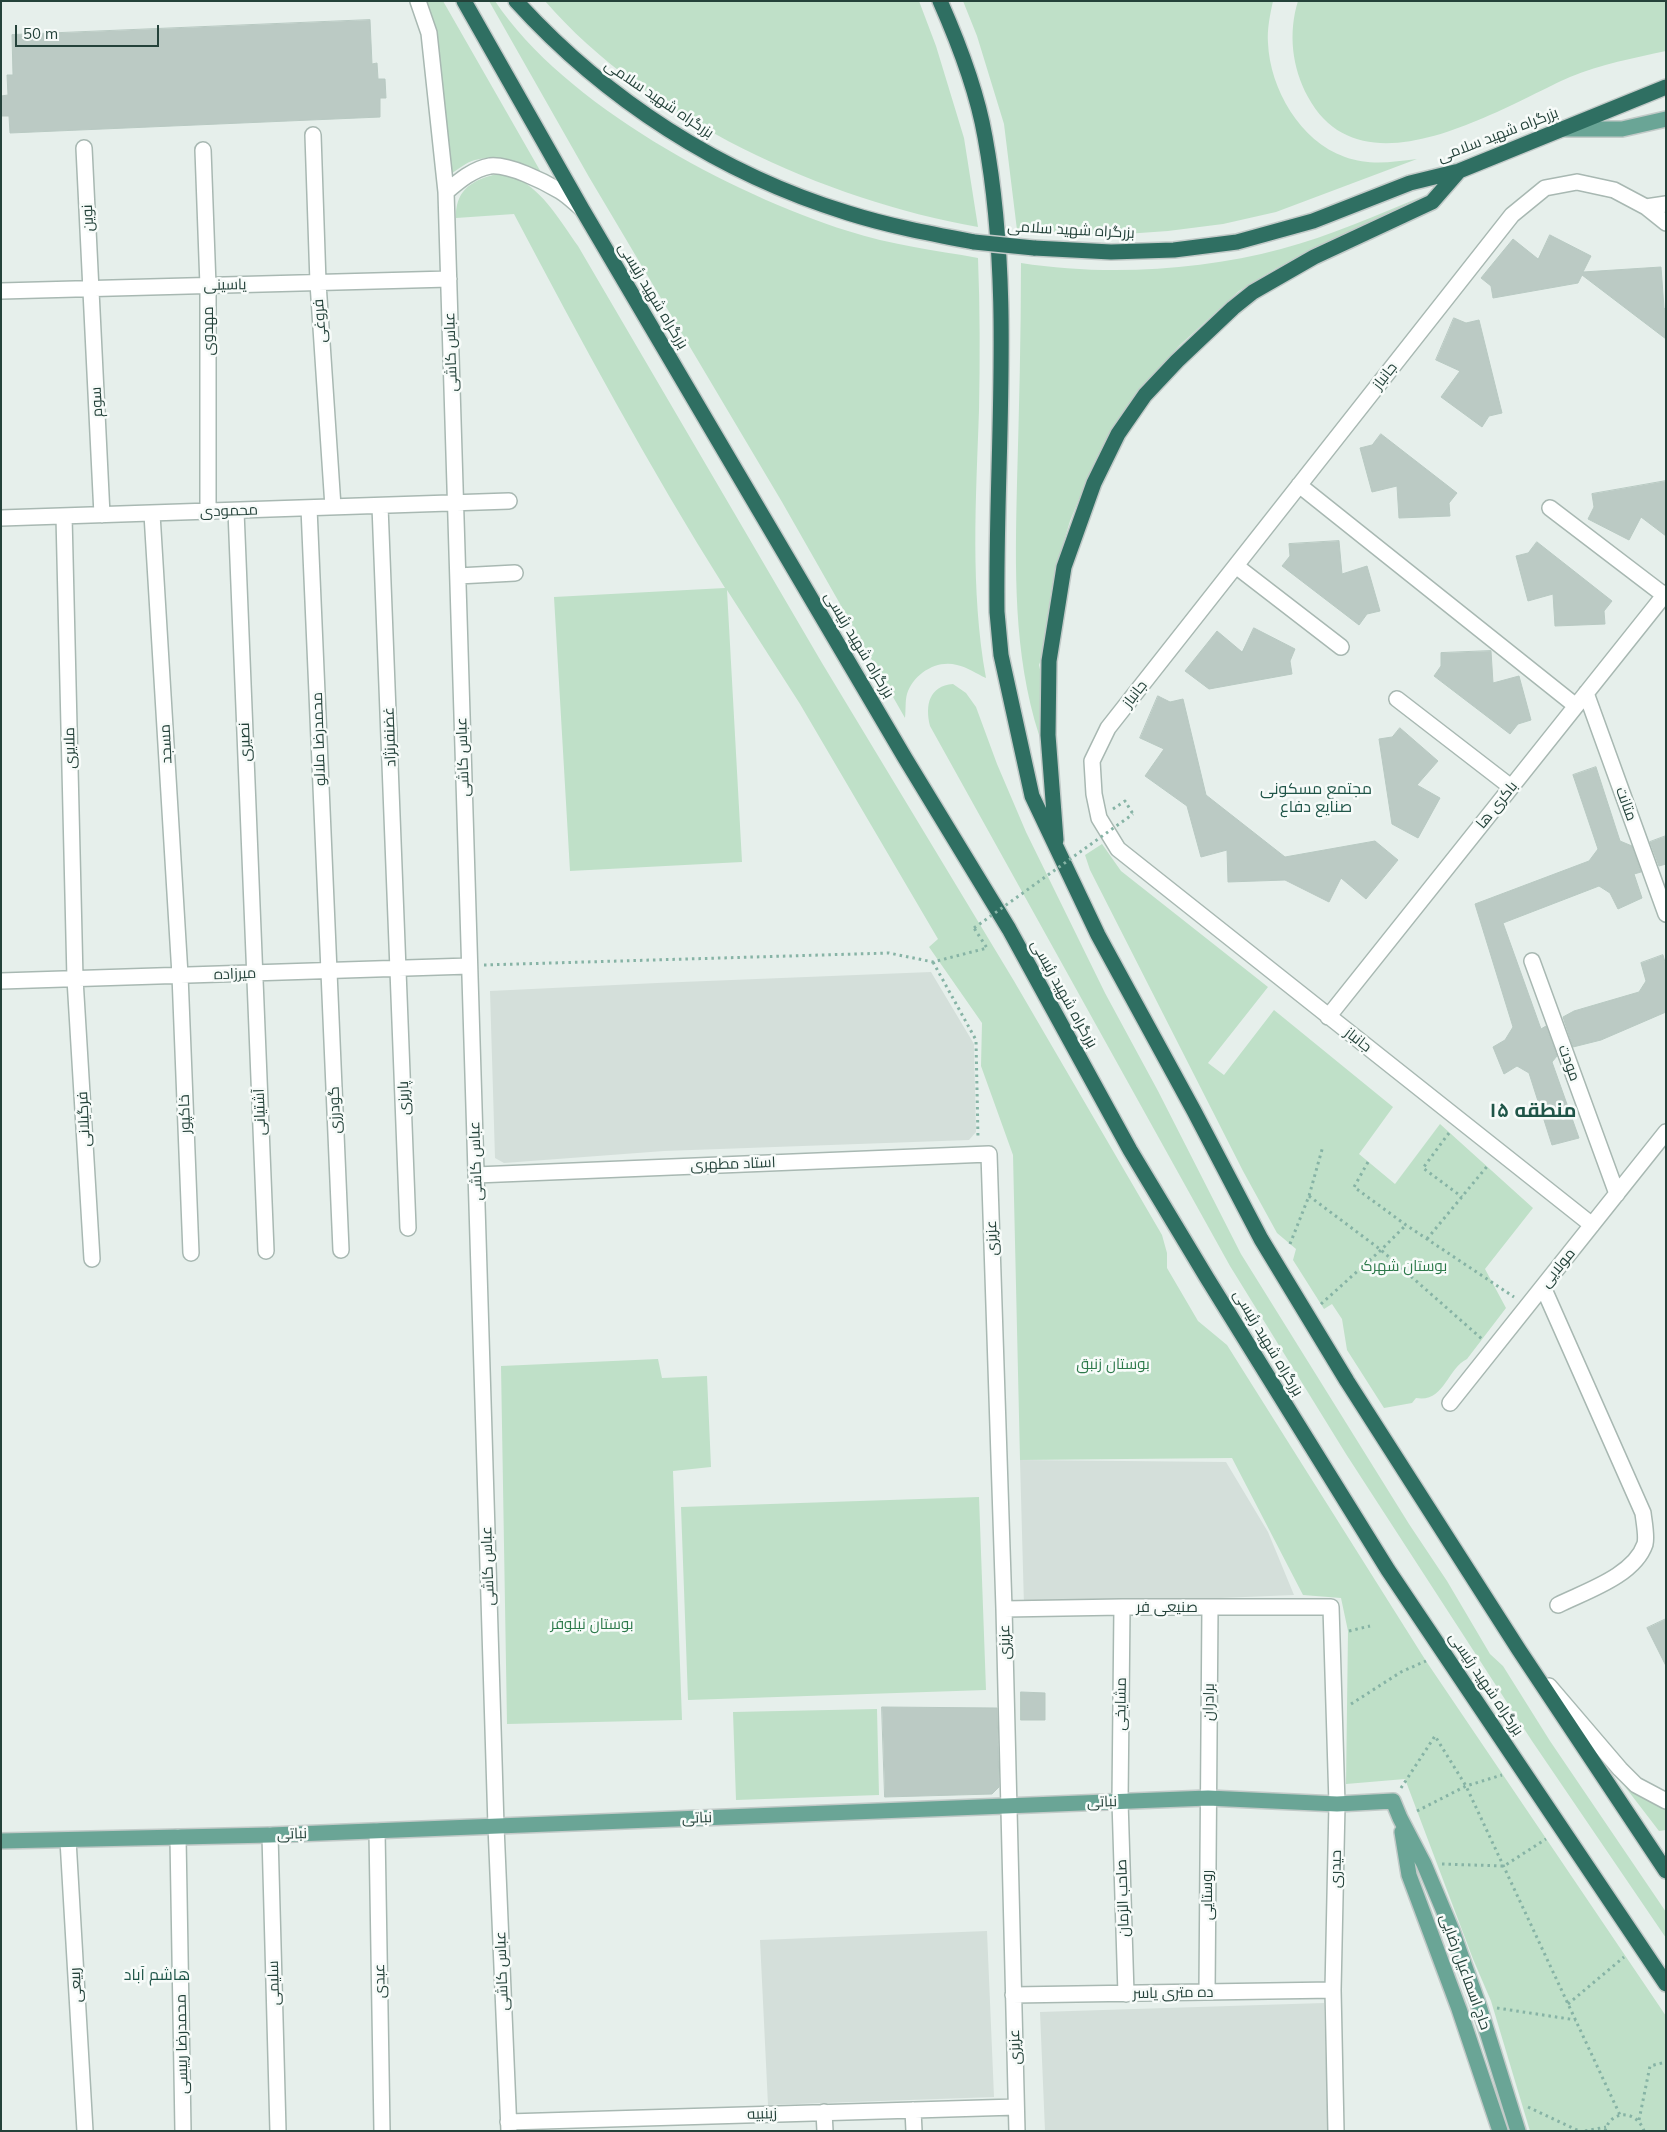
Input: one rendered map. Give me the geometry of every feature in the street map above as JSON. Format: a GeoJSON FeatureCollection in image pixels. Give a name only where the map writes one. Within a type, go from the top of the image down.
{"type":"FeatureCollection","features":[{"type":"Feature","properties":{"kind":"highway","name":"بزرگراه شهید رئیسی"},"geometry":{"type":"LineString","coordinates":[[464,1],[582,209],[905,758],[1009,929],[1130,1150],[1202,1269],[1388,1570],[1666,1984]]}},
{"type":"Feature","properties":{"kind":"highway","name":"بزرگراه شهید سلامی"},"geometry":{"type":"LineString","coordinates":[[516,1],[544,32],[602,84],[683,140],[771,184],[847,213],[924,233],[974,242],[1034,248],[1112,252],[1174,250],[1237,242],[1313,220],[1410,183],[1459,171],[1666,87]]}},
{"type":"Feature","properties":{"kind":"highway"},"geometry":{"type":"LineString","coordinates":[[940,1],[971,82],[985,136],[997,218],[1001,276],[997,612],[1001,655],[1032,796],[1098,935],[1261,1239],[1347,1381],[1519,1650],[1666,1871]]}},
{"type":"Feature","properties":{"kind":"highway"},"geometry":{"type":"LineString","coordinates":[[1057,851],[1048,734],[1049,661],[1064,567],[1094,483],[1118,434],[1145,395],[1177,360],[1246,298],[1314,257],[1432,202],[1459,171]]}},
{"type":"Feature","properties":{"kind":"main road"},"geometry":{"type":"LineString","coordinates":[[1563,129],[1622,129],[1666,119]]}},
{"type":"Feature","properties":{"kind":"main road","name":"نباتی"},"geometry":{"type":"LineString","coordinates":[[1,1841],[270,1835],[1208,1798],[1337,1804],[1392,1800]]}},
{"type":"Feature","properties":{"kind":"main road","name":"حاج اسماعیل رضایی"},"geometry":{"type":"LineString","coordinates":[[1392,1800],[1424,1864],[1453,1933],[1479,2006],[1518,2131]]}},
{"type":"Feature","properties":{"kind":"main road","name":"حاج اسماعیل رضایی"},"geometry":{"type":"LineString","coordinates":[[1400,1818],[1409,1875],[1459,2009],[1500,2131]]}},
{"type":"Feature","properties":{"kind":"street","name":"عباس کاشی"},"geometry":{"type":"LineString","coordinates":[[418,1],[429,33],[446,192],[496,1826],[509,2127]]}},
{"type":"Feature","properties":{"kind":"street","name":"فروغی"},"geometry":{"type":"LineString","coordinates":[[313,135],[318,283],[333,507]]}},
{"type":"Feature","properties":{"kind":"street","name":"نوین"},"geometry":{"type":"LineString","coordinates":[[84,148],[92,288]]}},
{"type":"Feature","properties":{"kind":"street","name":"مهدوی"},"geometry":{"type":"LineString","coordinates":[[203,150],[208,286],[208,512]]}},
{"type":"Feature","properties":{"kind":"street"},"geometry":{"type":"LineString","coordinates":[[446,192],[462,179],[479,169],[491,166],[500,167],[521,172],[560,191],[582,209]]}},
{"type":"Feature","properties":{"kind":"street","name":"جانباز"},"geometry":{"type":"LineString","coordinates":[[1592,1225],[1118,849],[1099,818],[1094,794],[1092,761],[1108,728],[1512,215],[1545,188],[1577,182],[1614,190],[1646,207]]}},
{"type":"Feature","properties":{"kind":"street"},"geometry":{"type":"LineString","coordinates":[[1646,207],[1666,204]]}},
{"type":"Feature","properties":{"kind":"street"},"geometry":{"type":"LineString","coordinates":[[1646,207],[1666,223]]}},
{"type":"Feature","properties":{"kind":"street","name":"یاسینی"},"geometry":{"type":"LineString","coordinates":[[1,291],[449,279]]}},
{"type":"Feature","properties":{"kind":"street","name":"سوم"},"geometry":{"type":"LineString","coordinates":[[92,288],[102,515]]}},
{"type":"Feature","properties":{"kind":"street"},"geometry":{"type":"LineString","coordinates":[[1299,485],[1576,706]]}},
{"type":"Feature","properties":{"kind":"street","name":"محمودی"},"geometry":{"type":"LineString","coordinates":[[1,518],[456,504],[508,500]]}},
{"type":"Feature","properties":{"kind":"street","name":"غضنفرنژاد"},"geometry":{"type":"LineString","coordinates":[[380,506],[400,968]]}},
{"type":"Feature","properties":{"kind":"street","name":"محمدرضا ملالو"},"geometry":{"type":"LineString","coordinates":[[309,508],[329,970]]}},
{"type":"Feature","properties":{"kind":"street"},"geometry":{"type":"LineString","coordinates":[[1550,508],[1665,594]]}},
{"type":"Feature","properties":{"kind":"street","name":"نصیری"},"geometry":{"type":"LineString","coordinates":[[236,511],[254,973]]}},
{"type":"Feature","properties":{"kind":"street","name":"مسجد"},"geometry":{"type":"LineString","coordinates":[[152,514],[180,975]]}},
{"type":"Feature","properties":{"kind":"street","name":"ملایری"},"geometry":{"type":"LineString","coordinates":[[64,516],[75,979]]}},
{"type":"Feature","properties":{"kind":"street"},"geometry":{"type":"LineString","coordinates":[[1236,566],[1341,647]]}},
{"type":"Feature","properties":{"kind":"street"},"geometry":{"type":"LineString","coordinates":[[458,576],[515,573]]}},
{"type":"Feature","properties":{"kind":"street","name":"باکری ها"},"geometry":{"type":"LineString","coordinates":[[1328,1017],[1665,594]]}},
{"type":"Feature","properties":{"kind":"street","name":"متانت"},"geometry":{"type":"LineString","coordinates":[[1586,693],[1666,914]]}},
{"type":"Feature","properties":{"kind":"street"},"geometry":{"type":"LineString","coordinates":[[1397,700],[1511,787]]}},
{"type":"Feature","properties":{"kind":"street","name":"مودت"},"geometry":{"type":"LineString","coordinates":[[1532,961],[1617,1194]]}},
{"type":"Feature","properties":{"kind":"street","name":"میرزاده"},"geometry":{"type":"LineString","coordinates":[[1,981],[469,966]]}},
{"type":"Feature","properties":{"kind":"street","name":"پاریزی"},"geometry":{"type":"LineString","coordinates":[[400,968],[408,1228]]}},
{"type":"Feature","properties":{"kind":"street","name":"گودرزی"},"geometry":{"type":"LineString","coordinates":[[329,970],[341,1250]]}},
{"type":"Feature","properties":{"kind":"street","name":"آشتیانی"},"geometry":{"type":"LineString","coordinates":[[254,973],[266,1251]]}},
{"type":"Feature","properties":{"kind":"street","name":"خاکپور"},"geometry":{"type":"LineString","coordinates":[[180,975],[191,1253]]}},
{"type":"Feature","properties":{"kind":"street","name":"فرگیلانی"},"geometry":{"type":"LineString","coordinates":[[75,979],[92,1259]]}},
{"type":"Feature","properties":{"kind":"street","name":"مولايی"},"geometry":{"type":"LineString","coordinates":[[1450,1403],[1666,1132]]}},
{"type":"Feature","properties":{"kind":"street","name":"استاد مطهری"},"geometry":{"type":"LineString","coordinates":[[476,1175],[984,1154]]}},
{"type":"Feature","properties":{"kind":"street","name":"عزیزی"},"geometry":{"type":"LineString","coordinates":[[984,1154],[1004,1609],[1017,2131]]}},
{"type":"Feature","properties":{"kind":"street"},"geometry":{"type":"LineString","coordinates":[[1543,1287],[1644,1513],[1645,1543],[1634,1562],[1621,1574],[1558,1606]]}},
{"type":"Feature","properties":{"kind":"street","name":"مشایخی"},"geometry":{"type":"LineString","coordinates":[[1120,1801],[1122,1607]]}},
{"type":"Feature","properties":{"kind":"street","name":"برادران"},"geometry":{"type":"LineString","coordinates":[[1208,1798],[1210,1607]]}},
{"type":"Feature","properties":{"kind":"street","name":"صنیعی فر"},"geometry":{"type":"LineString","coordinates":[[1004,1609],[1330,1607]]}},
{"type":"Feature","properties":{"kind":"street","name":"حیدری"},"geometry":{"type":"LineString","coordinates":[[1330,1607],[1337,1804],[1333,1990],[1336,2131]]}},
{"type":"Feature","properties":{"kind":"street"},"geometry":{"type":"LineString","coordinates":[[1519,1650],[1620,1769],[1636,1785],[1666,1802]]}},
{"type":"Feature","properties":{"kind":"street","name":"روستایی"},"geometry":{"type":"LineString","coordinates":[[1207,1992],[1208,1798]]}},
{"type":"Feature","properties":{"kind":"street","name":"صاحب الزمان"},"geometry":{"type":"LineString","coordinates":[[1120,1801],[1126,1994]]}},
{"type":"Feature","properties":{"kind":"street","name":"عبدی"},"geometry":{"type":"LineString","coordinates":[[377,1831],[382,2131]]}},
{"type":"Feature","properties":{"kind":"street","name":"سلیمی"},"geometry":{"type":"LineString","coordinates":[[270,1835],[278,2131]]}},
{"type":"Feature","properties":{"kind":"street","name":"محمدرضا رییسی"},"geometry":{"type":"LineString","coordinates":[[178,1837],[183,2131]]}},
{"type":"Feature","properties":{"kind":"street","name":"ربیعی"},"geometry":{"type":"LineString","coordinates":[[68,1840],[84,2131]]}},
{"type":"Feature","properties":{"kind":"street","name":"ده متری یاسر"},"geometry":{"type":"LineString","coordinates":[[1013,1996],[1333,1990]]}},
{"type":"Feature","properties":{"kind":"street","name":"زینبیه"},"geometry":{"type":"LineString","coordinates":[[509,2127],[723,2123],[824,2112],[1016,2107]]}},
{"type":"Feature","properties":{"kind":"street"},"geometry":{"type":"LineString","coordinates":[[913,2110],[914,2131]]}},
{"type":"Feature","properties":{"kind":"street"},"geometry":{"type":"LineString","coordinates":[[824,2112],[824,2131]]}},
{"type":"Feature","properties":{"kind":"path"},"geometry":{"type":"LineString","coordinates":[[469,966],[889,953],[933,962],[987,948],[974,928],[1133,814],[1125,801]]}},
{"type":"Feature","properties":{"kind":"path"},"geometry":{"type":"LineString","coordinates":[[933,962],[976,1040],[984,1154]]}},
{"type":"Feature","properties":{"kind":"path"},"geometry":{"type":"LineString","coordinates":[[1459,1120],[1423,1168],[1462,1197]]}},
{"type":"Feature","properties":{"kind":"path"},"geometry":{"type":"LineString","coordinates":[[1290,1244],[1309,1196],[1323,1146]]}},
{"type":"Feature","properties":{"kind":"path"},"geometry":{"type":"LineString","coordinates":[[1427,1239],[1500,1152]]}},
{"type":"Feature","properties":{"kind":"path"},"geometry":{"type":"LineString","coordinates":[[1368,1162],[1354,1187],[1406,1225],[1527,1306]]}},
{"type":"Feature","properties":{"kind":"path"},"geometry":{"type":"LineString","coordinates":[[1309,1196],[1381,1250],[1493,1349]]}},
{"type":"Feature","properties":{"kind":"path"},"geometry":{"type":"LineString","coordinates":[[1320,1304],[1406,1225]]}},
{"type":"Feature","properties":{"kind":"path"},"geometry":{"type":"LineString","coordinates":[[1348,1631],[1370,1626]]}},
{"type":"Feature","properties":{"kind":"path"},"geometry":{"type":"LineString","coordinates":[[1348,1706],[1401,1672],[1426,1661]]}},
{"type":"Feature","properties":{"kind":"path"},"geometry":{"type":"LineString","coordinates":[[1392,1800],[1436,1736],[1466,1786],[1620,2114]]}},
{"type":"Feature","properties":{"kind":"path"},"geometry":{"type":"LineString","coordinates":[[1417,1810],[1466,1786],[1502,1775]]}},
{"type":"Feature","properties":{"kind":"path"},"geometry":{"type":"LineString","coordinates":[[1424,1864],[1504,1866],[1546,1839]]}},
{"type":"Feature","properties":{"kind":"path"},"geometry":{"type":"LineString","coordinates":[[1568,2004],[1624,1957]]}},
{"type":"Feature","properties":{"kind":"path"},"geometry":{"type":"LineString","coordinates":[[1479,2006],[1576,2020]]}},
{"type":"Feature","properties":{"kind":"path"},"geometry":{"type":"LineString","coordinates":[[1638,2120],[1650,2066],[1666,2062]]}},
{"type":"Feature","properties":{"kind":"path"},"geometry":{"type":"LineString","coordinates":[[1508,2098],[1579,2131]]}},
{"type":"Feature","properties":{"kind":"path"},"geometry":{"type":"LineString","coordinates":[[1585,2131],[1605,2129],[1609,2121],[1620,2114],[1633,2116],[1638,2120],[1644,2131]]}},
{"type":"Feature","properties":{"kind":"shaded area"},"geometry":{"type":"Polygon","coordinates":[[[931,972],[974,1044],[976,1132],[969,1140],[664,1151],[504,1163],[495,1158],[490,991],[931,972]]]}},
{"type":"Feature","properties":{"kind":"shaded area"},"geometry":{"type":"Polygon","coordinates":[[[1020,1460],[1226,1462],[1268,1532],[1294,1595],[1024,1606],[1020,1460]]]}},
{"type":"Feature","properties":{"kind":"shaded area"},"geometry":{"type":"Polygon","coordinates":[[[987,1931],[994,2097],[768,2105],[760,1940],[987,1931]]]}},
{"type":"Feature","properties":{"kind":"shaded area"},"geometry":{"type":"Polygon","coordinates":[[[1324,2003],[1328,2131],[1045,2131],[1040,2012],[1324,2003]]]}},
{"type":"Feature","properties":{"kind":"green space"},"geometry":{"type":"Polygon","coordinates":[[[426,1],[443,1],[542,174],[510,161],[484,158],[472,161],[451,174],[438,41],[426,1]]]}},
{"type":"Feature","properties":{"kind":"green space"},"geometry":{"type":"Polygon","coordinates":[[[489,1],[495,1],[525,39],[563,76],[606,110],[654,141],[703,169],[753,194],[802,215],[848,231],[896,244],[978,258],[980,372],[975,544],[978,611],[986,678],[957,665],[942,664],[934,666],[920,674],[910,687],[906,697],[905,718],[782,502],[589,177],[489,1]]]}},
{"type":"Feature","properties":{"kind":"green space"},"geometry":{"type":"Polygon","coordinates":[[[545,1],[919,1],[936,46],[964,138],[978,227],[920,214],[860,197],[801,175],[743,148],[687,118],[635,83],[587,44],[545,1]]]}},
{"type":"Feature","properties":{"kind":"green space"},"geometry":{"type":"Polygon","coordinates":[[[963,1],[1273,1],[1268,32],[1270,60],[1281,95],[1301,126],[1314,139],[1329,149],[1354,160],[1381,162],[1417,159],[1276,212],[1223,224],[1168,231],[1111,235],[1017,230],[1004,124],[977,36],[963,1]]]}},
{"type":"Feature","properties":{"kind":"green space"},"geometry":{"type":"Polygon","coordinates":[[[1298,1],[1666,1],[1666,51],[1582,72],[1471,123],[1433,136],[1396,143],[1362,140],[1332,126],[1308,97],[1298,74],[1293,50],[1293,25],[1298,1]]]}},
{"type":"Feature","properties":{"kind":"green space","name":"بوستان زنبق"},"geometry":{"type":"Polygon","coordinates":[[[493,175],[514,177],[536,191],[551,208],[578,246],[822,663],[1014,981],[1162,1235],[1167,1253],[1167,1268],[1198,1321],[1227,1345],[1426,1661],[1666,2016],[1666,2131],[1530,2131],[1491,2001],[1473,1959],[1405,1779],[1346,1784],[1348,1631],[1341,1598],[1303,1595],[1232,1458],[1020,1460],[1013,1155],[981,1066],[982,1023],[929,947],[938,939],[800,704],[727,590],[742,862],[570,871],[554,597],[725,588],[669,496],[616,403],[514,214],[456,218],[458,201],[466,189],[471,184],[493,175]]]}},
{"type":"Feature","properties":{"kind":"green space"},"geometry":{"type":"Polygon","coordinates":[[[1423,196],[1275,269],[1239,291],[1180,345],[1133,398],[1105,441],[1094,463],[1070,521],[1060,555],[1051,592],[1043,654],[1039,665],[1042,678],[1039,735],[1024,673],[1016,578],[1021,263],[1053,267],[1118,270],[1185,267],[1217,262],[1299,244],[1353,225],[1423,196]]]}},
{"type":"Feature","properties":{"kind":"green space"},"geometry":{"type":"Polygon","coordinates":[[[953,684],[966,693],[976,707],[997,764],[1026,832],[1105,993],[1158,1091],[1241,1254],[1409,1524],[1447,1581],[1490,1654],[1503,1666],[1550,1741],[1666,1912],[1666,1938],[1532,1741],[1346,1454],[1230,1266],[930,726],[928,711],[931,698],[939,688],[953,684]]]}},
{"type":"Feature","properties":{"kind":"green space","name":"بوستان شهرک"},"geometry":{"type":"Polygon","coordinates":[[[1102,844],[1121,871],[1268,987],[1208,1063],[1224,1075],[1274,1010],[1393,1107],[1359,1154],[1395,1184],[1440,1124],[1533,1208],[1485,1269],[1506,1308],[1467,1359],[1460,1364],[1433,1395],[1425,1398],[1416,1398],[1412,1403],[1384,1408],[1347,1350],[1342,1319],[1332,1304],[1324,1309],[1293,1260],[1296,1249],[1277,1233],[1243,1171],[1090,870],[1085,855],[1102,844]]]}},
{"type":"Feature","properties":{"kind":"green space","name":"بوستان نیلوفر"},"geometry":{"type":"Polygon","coordinates":[[[658,1359],[662,1378],[707,1376],[711,1467],[673,1471],[682,1720],[507,1724],[501,1366],[658,1359]]]}},
{"type":"Feature","properties":{"kind":"green space"},"geometry":{"type":"Polygon","coordinates":[[[979,1497],[986,1690],[688,1700],[681,1507],[979,1497]]]}},
{"type":"Feature","properties":{"kind":"green space"},"geometry":{"type":"Polygon","coordinates":[[[877,1709],[879,1795],[736,1800],[733,1712],[877,1709]]]}},
{"type":"Feature","properties":{"kind":"green space"},"geometry":{"type":"Polygon","coordinates":[[[1613,1771],[1666,1808],[1666,1830],[1659,1831],[1613,1771]]]}},
{"type":"Feature","properties":{"kind":"building"},"geometry":{"type":"Polygon","coordinates":[[[370,20],[372,64],[377,63],[378,79],[385,79],[386,98],[380,98],[380,117],[10,133],[9,116],[1,116],[1,96],[8,95],[7,75],[13,75],[12,35],[370,20]]]}},
{"type":"Feature","properties":{"kind":"building"},"geometry":{"type":"Polygon","coordinates":[[[1550,235],[1591,256],[1583,272],[1661,267],[1664,308],[1666,310],[1666,339],[1582,275],[1578,283],[1493,298],[1491,286],[1481,278],[1513,239],[1538,259],[1550,235]]]}},
{"type":"Feature","properties":{"kind":"building"},"geometry":{"type":"Polygon","coordinates":[[[1454,318],[1466,323],[1479,320],[1502,413],[1489,416],[1482,427],[1441,397],[1460,371],[1436,360],[1454,318]]]}},
{"type":"Feature","properties":{"kind":"building"},"geometry":{"type":"Polygon","coordinates":[[[1381,434],[1457,493],[1449,503],[1450,516],[1399,518],[1397,486],[1372,492],[1360,448],[1372,445],[1381,434]]]}},
{"type":"Feature","properties":{"kind":"building"},"geometry":{"type":"Polygon","coordinates":[[[1666,481],[1666,536],[1641,517],[1629,540],[1588,519],[1594,507],[1592,494],[1666,481]]]}},
{"type":"Feature","properties":{"kind":"building"},"geometry":{"type":"Polygon","coordinates":[[[1339,541],[1342,574],[1367,566],[1380,611],[1367,614],[1359,625],[1282,566],[1290,556],[1289,544],[1339,541]]]}},
{"type":"Feature","properties":{"kind":"building"},"geometry":{"type":"Polygon","coordinates":[[[1537,542],[1612,601],[1604,611],[1605,624],[1555,626],[1553,594],[1528,601],[1516,556],[1528,553],[1537,542]]]}},
{"type":"Feature","properties":{"kind":"building"},"geometry":{"type":"Polygon","coordinates":[[[1254,628],[1295,649],[1290,661],[1292,674],[1209,689],[1185,671],[1217,631],[1242,652],[1254,628]]]}},
{"type":"Feature","properties":{"kind":"building"},"geometry":{"type":"Polygon","coordinates":[[[1491,651],[1493,683],[1519,676],[1531,720],[1518,724],[1510,734],[1434,676],[1441,666],[1441,653],[1491,651]]]}},
{"type":"Feature","properties":{"kind":"building"},"geometry":{"type":"Polygon","coordinates":[[[1158,696],[1170,702],[1183,699],[1206,795],[1285,857],[1375,841],[1398,860],[1366,899],[1341,878],[1329,902],[1285,880],[1228,882],[1227,850],[1201,857],[1187,806],[1145,776],[1164,749],[1140,738],[1158,696]]]}},
{"type":"Feature","properties":{"kind":"building"},"geometry":{"type":"Polygon","coordinates":[[[1400,728],[1438,761],[1417,785],[1440,798],[1418,838],[1392,824],[1379,739],[1392,737],[1400,728]]]}},
{"type":"Feature","properties":{"kind":"building"},"geometry":{"type":"Polygon","coordinates":[[[1596,767],[1620,841],[1632,846],[1641,872],[1634,874],[1642,898],[1618,909],[1610,893],[1599,886],[1503,923],[1541,1029],[1546,1026],[1557,1056],[1552,1062],[1579,1138],[1552,1145],[1529,1073],[1517,1066],[1504,1074],[1493,1047],[1505,1040],[1513,1027],[1475,904],[1589,861],[1598,849],[1573,775],[1596,767]]]}},
{"type":"Feature","properties":{"kind":"building"},"geometry":{"type":"Polygon","coordinates":[[[1666,836],[1666,864],[1659,866],[1650,842],[1666,836]]]}},
{"type":"Feature","properties":{"kind":"building"},"geometry":{"type":"Polygon","coordinates":[[[1663,955],[1666,966],[1666,1012],[1601,1040],[1573,1047],[1563,1017],[1574,1011],[1639,992],[1646,981],[1641,963],[1663,955]]]}},
{"type":"Feature","properties":{"kind":"building"},"geometry":{"type":"Polygon","coordinates":[[[1666,1619],[1666,1666],[1647,1628],[1666,1619]]]}},
{"type":"Feature","properties":{"kind":"building"},"geometry":{"type":"Polygon","coordinates":[[[1021,1692],[1045,1693],[1045,1720],[1021,1720],[1021,1692]]]}},
{"type":"Feature","properties":{"kind":"building"},"geometry":{"type":"Polygon","coordinates":[[[882,1707],[997,1708],[999,1787],[992,1794],[885,1797],[882,1707]]]}},
{"type":"Feature","properties":{"kind":"district","name":"مجتمع مسکونی صنایع دفاع"},"geometry":{"type":"Point","coordinates":[1316,798]}},
{"type":"Feature","properties":{"kind":"district","name":"منطقه ۱۵"},"geometry":{"type":"Point","coordinates":[1533,1111]}},
{"type":"Feature","properties":{"kind":"district","name":"هاشم آباد"},"geometry":{"type":"Point","coordinates":[157,1975]}}]}
